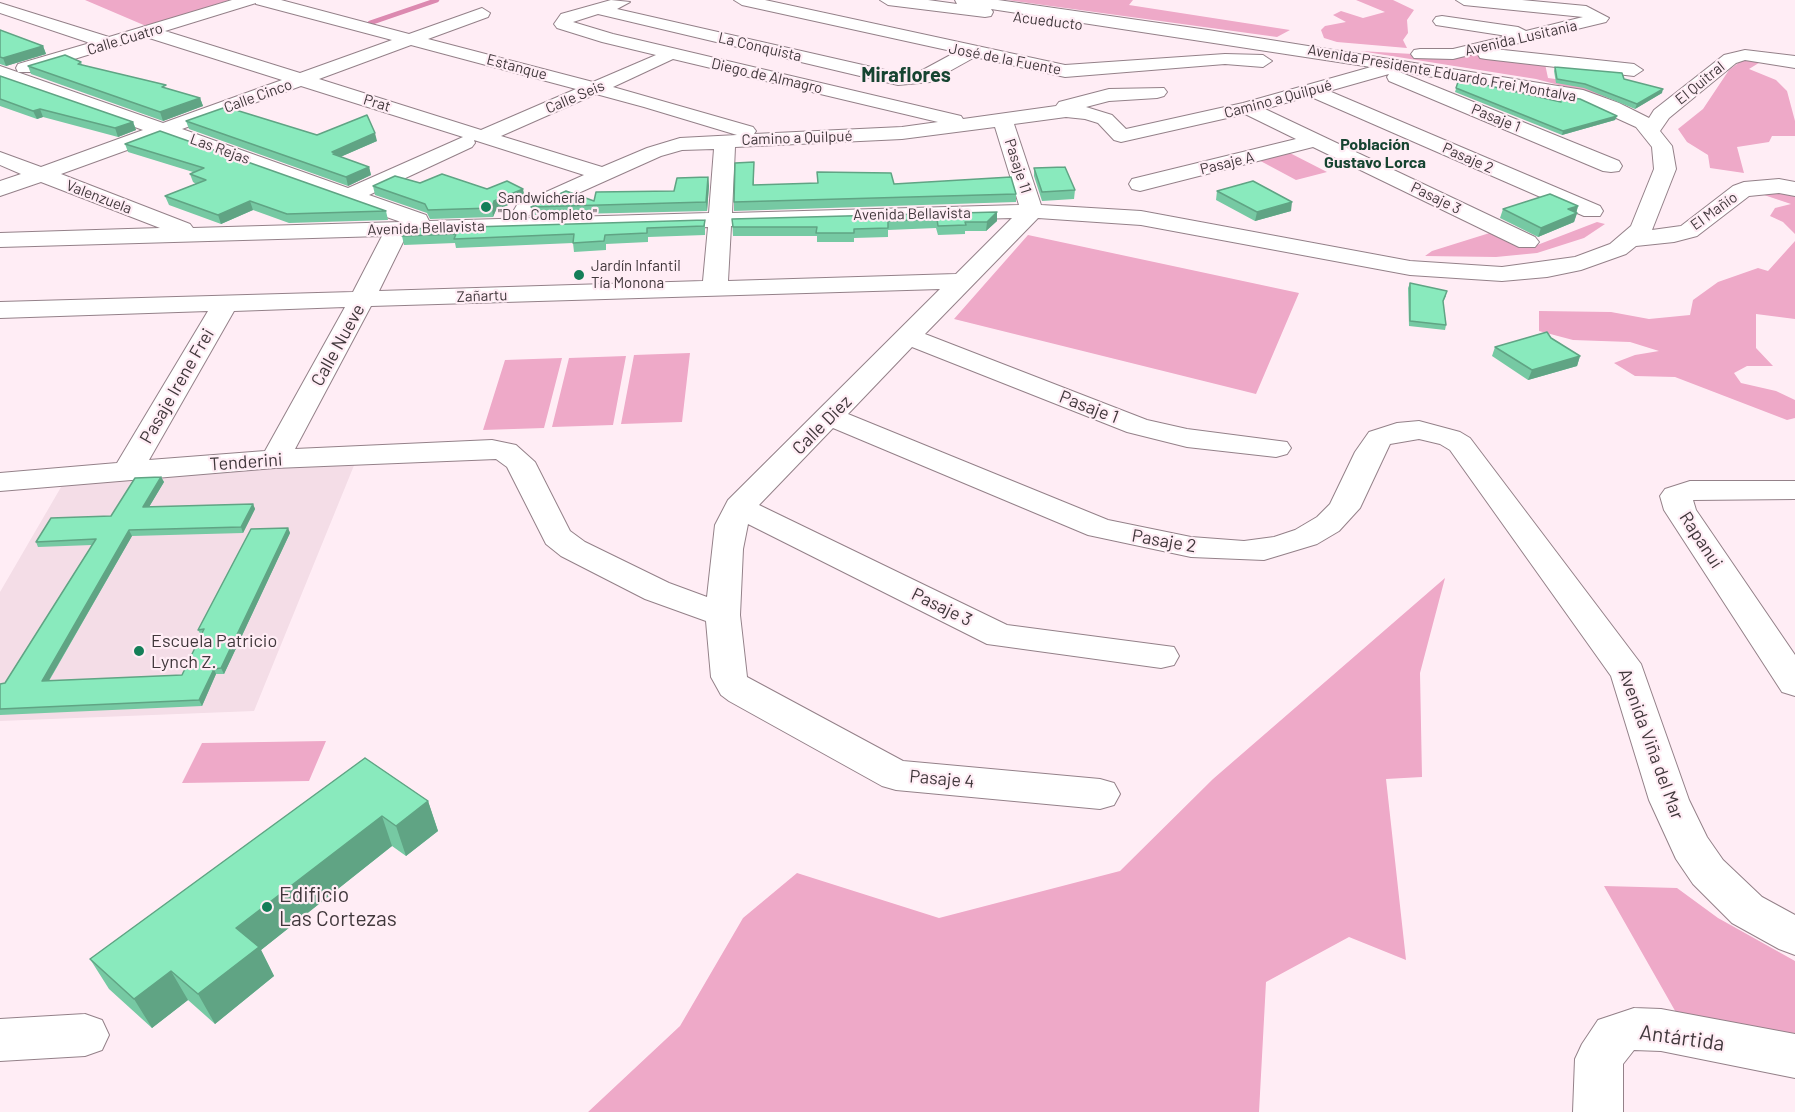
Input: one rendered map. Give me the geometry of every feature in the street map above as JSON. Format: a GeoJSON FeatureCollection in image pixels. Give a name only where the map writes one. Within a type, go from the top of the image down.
{"type":"FeatureCollection","features":[{"type":"Feature","properties":{"kind":"street","name":"Calle Cuatro"},"geometry":{"type":"LineString","coordinates":[[2,74],[110,44],[250,0]]}},
{"type":"Feature","properties":{"kind":"street","name":"Estanque"},"geometry":{"type":"LineString","coordinates":[[262,0],[414,39],[771,138]]}},
{"type":"Feature","properties":{"kind":"street","name":"José de la Fuente"},"geometry":{"type":"LineString","coordinates":[[742,0],[970,52],[1065,71],[1234,59],[1390,68]]}},
{"type":"Feature","properties":{"kind":"street","name":"Avenida Presidente Eduardo Frei Montalva"},"geometry":{"type":"LineString","coordinates":[[963,0],[1208,34],[1390,68],[1583,96],[1633,116],[1651,130]]}},
{"type":"Feature","properties":{"kind":"street","name":"Avenida Lusitania"},"geometry":{"type":"LineString","coordinates":[[1251,41],[1307,40],[1428,55],[1464,52],[1600,18],[1591,13],[1464,0]]}},
{"type":"Feature","properties":{"kind":"street"},"geometry":{"type":"LineString","coordinates":[[596,9],[622,2]]}},
{"type":"Feature","properties":{"kind":"street"},"geometry":{"type":"LineString","coordinates":[[0,8],[110,44]]}},
{"type":"Feature","properties":{"kind":"street"},"geometry":{"type":"LineString","coordinates":[[858,27],[885,8]]}},
{"type":"Feature","properties":{"kind":"street","name":"Acueducto"},"geometry":{"type":"LineString","coordinates":[[885,8],[1122,30],[1208,34]]}},
{"type":"Feature","properties":{"kind":"street","name":"Diego de Almagro"},"geometry":{"type":"LineString","coordinates":[[596,9],[564,21],[566,26],[608,38],[976,125]]}},
{"type":"Feature","properties":{"kind":"street","name":"La Conquista"},"geometry":{"type":"LineString","coordinates":[[596,9],[898,79],[923,78],[970,52]]}},
{"type":"Feature","properties":{"kind":"street","name":"Calle Cinco"},"geometry":{"type":"LineString","coordinates":[[0,189],[482,13]]}},
{"type":"Feature","properties":{"kind":"street"},"geometry":{"type":"LineString","coordinates":[[1442,21],[1541,33],[1601,37]]}},
{"type":"Feature","properties":{"kind":"street","name":"Prat"},"geometry":{"type":"LineString","coordinates":[[149,32],[486,135],[604,175]]}},
{"type":"Feature","properties":{"kind":"street"},"geometry":{"type":"LineString","coordinates":[[1464,52],[1635,70]]}},
{"type":"Feature","properties":{"kind":"street","name":"El Quitral"},"geometry":{"type":"LineString","coordinates":[[1651,130],[1660,114],[1730,59],[1744,55],[1795,62]]}},
{"type":"Feature","properties":{"kind":"street","name":"Calle Seis"},"geometry":{"type":"LineString","coordinates":[[486,135],[664,58]]}},
{"type":"Feature","properties":{"kind":"street","name":"Camino a Quilpué"},"geometry":{"type":"LineString","coordinates":[[481,226],[530,208],[669,147],[689,143],[902,133],[1004,121],[1053,111],[1097,116],[1113,125],[1130,160],[1248,108],[1390,68]]}},
{"type":"Feature","properties":{"kind":"street","name":"Pasaje 1"},"geometry":{"type":"LineString","coordinates":[[1390,68],[1611,166],[1543,191]]}},
{"type":"Feature","properties":{"kind":"street","name":"Las Rejas"},"geometry":{"type":"LineString","coordinates":[[2,74],[166,129],[348,196],[440,226]]}},
{"type":"Feature","properties":{"kind":"street","name":"Pasaje 2"},"geometry":{"type":"LineString","coordinates":[[1311,90],[1592,211]]}},
{"type":"Feature","properties":{"kind":"street"},"geometry":{"type":"LineString","coordinates":[[1053,111],[1086,99],[1157,92]]}},
{"type":"Feature","properties":{"kind":"street","name":"Pasaje 3"},"geometry":{"type":"LineString","coordinates":[[1248,108],[1527,242]]}},
{"type":"Feature","properties":{"kind":"street","name":"Pasaje 11"},"geometry":{"type":"LineString","coordinates":[[1004,121],[1032,211]]}},
{"type":"Feature","properties":{"kind":"street"},"geometry":{"type":"LineString","coordinates":[[1032,211],[1141,218],[1410,268],[1456,273],[1502,274],[1547,270],[1581,263],[1618,249],[1632,239],[1648,214],[1665,169],[1662,146],[1651,130]]}},
{"type":"Feature","properties":{"kind":"street"},"geometry":{"type":"LineString","coordinates":[[715,289],[725,141]]}},
{"type":"Feature","properties":{"kind":"street","name":"Pasaje A"},"geometry":{"type":"LineString","coordinates":[[1130,160],[1314,141]]}},
{"type":"Feature","properties":{"kind":"street"},"geometry":{"type":"LineString","coordinates":[[348,196],[465,143]]}},
{"type":"Feature","properties":{"kind":"street","name":"Valenzuela"},"geometry":{"type":"LineString","coordinates":[[0,158],[198,236]]}},
{"type":"Feature","properties":{"kind":"street"},"geometry":{"type":"LineString","coordinates":[[1130,160],[1147,204],[1141,218]]}},
{"type":"Feature","properties":{"kind":"street","name":"El Mañío"},"geometry":{"type":"LineString","coordinates":[[1632,239],[1674,235],[1689,231],[1742,191],[1752,187],[1779,186],[1795,189]]}},
{"type":"Feature","properties":{"kind":"street","name":"Avenida Bellavista"},"geometry":{"type":"LineString","coordinates":[[0,240],[1032,211]]}},
{"type":"Feature","properties":{"kind":"street","name":"Calle Diez"},"geometry":{"type":"LineString","coordinates":[[734,686],[729,677],[723,615],[731,525],[739,507],[831,417],[1032,211]]}},
{"type":"Feature","properties":{"kind":"street","name":"Calle Nueve"},"geometry":{"type":"LineString","coordinates":[[275,459],[363,299],[397,229]]}},
{"type":"Feature","properties":{"kind":"street","name":"Zañartu"},"geometry":{"type":"LineString","coordinates":[[0,310],[964,281]]}},
{"type":"Feature","properties":{"kind":"street","name":"Pasaje Irene Frei"},"geometry":{"type":"LineString","coordinates":[[128,470],[226,303]]}},
{"type":"Feature","properties":{"kind":"street","name":"Pasaje 1"},"geometry":{"type":"LineString","coordinates":[[909,337],[1137,426],[1187,438],[1276,448]]}},
{"type":"Feature","properties":{"kind":"street","name":"Pasaje 2"},"geometry":{"type":"LineString","coordinates":[[831,417],[1099,528],[1191,547],[1244,551],[1264,550],[1286,544],[1306,537],[1328,524],[1344,508],[1379,438],[1397,432],[1419,430],[1442,435],[1460,444]]}},
{"type":"Feature","properties":{"kind":"street","name":"Avenida Viña del Mar"},"geometry":{"type":"LineString","coordinates":[[1460,444],[1628,673],[1669,800],[1691,847],[1708,872],[1747,910],[1795,936]]}},
{"type":"Feature","properties":{"kind":"street","name":"Tenderini"},"geometry":{"type":"LineString","coordinates":[[0,482],[275,459],[492,449],[505,451],[520,462],[558,537],[573,549],[657,591],[723,615]]}},
{"type":"Feature","properties":{"kind":"street","name":"Rapanui"},"geometry":{"type":"LineString","coordinates":[[1795,490],[1690,490],[1676,496],[1680,510],[1795,682]]}},
{"type":"Feature","properties":{"kind":"street","name":"Pasaje 3"},"geometry":{"type":"LineString","coordinates":[[739,507],[1000,636],[1161,656]]}},
{"type":"Feature","properties":{"kind":"street","name":"Pasaje 4"},"geometry":{"type":"LineString","coordinates":[[734,686],[896,775],[1100,794]]}},
{"type":"Feature","properties":{"kind":"street","name":"Antártida"},"geometry":{"type":"LineString","coordinates":[[1598,1112],[1599,1059],[1615,1035],[1634,1029],[1661,1030],[1795,1056]]}},
{"type":"Feature","properties":{"kind":"street"},"geometry":{"type":"LineString","coordinates":[[0,1040],[85,1035]]}},
{"type":"Feature","properties":{"kind":"shaded area"},"geometry":{"type":"Polygon","coordinates":[[[85,0],[230,0],[146,26],[85,0]]]}},
{"type":"Feature","properties":{"kind":"shaded area"},"geometry":{"type":"Polygon","coordinates":[[[1007,0],[1133,0],[1129,5],[1290,30],[1277,37],[1007,0]]]}},
{"type":"Feature","properties":{"kind":"shaded area"},"geometry":{"type":"Polygon","coordinates":[[[1356,0],[1393,0],[1414,10],[1407,20],[1408,33],[1403,40],[1407,48],[1337,42],[1324,38],[1321,30],[1325,26],[1346,22],[1333,15],[1341,11],[1363,18],[1385,12],[1356,0]]]}},
{"type":"Feature","properties":{"kind":"shaded area"},"geometry":{"type":"Polygon","coordinates":[[[1360,51],[1430,55],[1459,53],[1545,64],[1548,78],[1605,86],[1612,99],[1536,79],[1360,51]]]}},
{"type":"Feature","properties":{"kind":"shaded area"},"geometry":{"type":"Polygon","coordinates":[[[1741,61],[1762,61],[1749,69],[1776,80],[1787,91],[1795,121],[1795,136],[1772,136],[1769,142],[1737,147],[1744,173],[1710,168],[1708,155],[1687,142],[1678,129],[1703,109],[1729,70],[1741,61]]]}},
{"type":"Feature","properties":{"kind":"shaded area"},"geometry":{"type":"Polygon","coordinates":[[[1284,150],[1327,172],[1296,180],[1253,157],[1284,150]]]}},
{"type":"Feature","properties":{"kind":"shaded area"},"geometry":{"type":"Polygon","coordinates":[[[1743,188],[1795,192],[1795,234],[1783,222],[1770,216],[1775,208],[1791,204],[1743,188]]]}},
{"type":"Feature","properties":{"kind":"shaded area"},"geometry":{"type":"Polygon","coordinates":[[[1597,222],[1605,224],[1584,238],[1537,253],[1496,257],[1425,256],[1432,251],[1496,231],[1532,247],[1597,222]]]}},
{"type":"Feature","properties":{"kind":"shaded area"},"geometry":{"type":"Polygon","coordinates":[[[1028,235],[1299,293],[1256,394],[954,319],[1028,235]]]}},
{"type":"Feature","properties":{"kind":"shaded area"},"geometry":{"type":"Polygon","coordinates":[[[1795,241],[1795,319],[1756,314],[1756,348],[1773,366],[1747,366],[1734,373],[1741,383],[1776,391],[1795,400],[1795,418],[1787,420],[1675,377],[1635,376],[1614,363],[1635,355],[1659,351],[1630,342],[1573,340],[1539,331],[1539,311],[1611,312],[1649,319],[1690,315],[1693,300],[1718,282],[1758,268],[1768,271],[1795,241]]]}},
{"type":"Feature","properties":{"kind":"shaded area"},"geometry":{"type":"Polygon","coordinates":[[[690,353],[682,422],[621,424],[634,355],[690,353]]]}},
{"type":"Feature","properties":{"kind":"shaded area"},"geometry":{"type":"Polygon","coordinates":[[[626,356],[613,425],[552,427],[569,358],[626,356]]]}},
{"type":"Feature","properties":{"kind":"shaded area"},"geometry":{"type":"Polygon","coordinates":[[[562,358],[544,428],[483,430],[505,360],[562,358]]]}},
{"type":"Feature","properties":{"kind":"shaded area","name":"Escuela Patricio Lynch Z."},"geometry":{"type":"Polygon","coordinates":[[[355,463],[254,711],[0,721],[0,592],[64,482],[155,472],[355,463]]]}},
{"type":"Feature","properties":{"kind":"shaded area"},"geometry":{"type":"Polygon","coordinates":[[[1445,578],[1420,673],[1422,777],[1386,779],[1406,960],[1349,937],[1266,982],[1259,1112],[588,1112],[680,1026],[743,918],[797,873],[939,918],[1120,871],[1213,779],[1445,578]]]}},
{"type":"Feature","properties":{"kind":"shaded area"},"geometry":{"type":"Polygon","coordinates":[[[326,741],[309,781],[182,783],[202,743],[326,741]]]}},
{"type":"Feature","properties":{"kind":"shaded area"},"geometry":{"type":"Polygon","coordinates":[[[1604,886],[1677,888],[1718,918],[1795,961],[1795,1035],[1678,1016],[1604,886]]]}},
{"type":"Feature","properties":{"kind":"building"},"geometry":{"type":"Polygon","coordinates":[[[0,30],[43,46],[0,57],[0,30]]]}},
{"type":"Feature","properties":{"kind":"building"},"geometry":{"type":"Polygon","coordinates":[[[65,55],[81,62],[78,64],[166,85],[162,87],[200,98],[160,112],[28,66],[65,55]]]}},
{"type":"Feature","properties":{"kind":"building"},"geometry":{"type":"Polygon","coordinates":[[[1555,67],[1622,73],[1624,79],[1663,89],[1637,104],[1585,84],[1557,79],[1555,67]]]}},
{"type":"Feature","properties":{"kind":"building"},"geometry":{"type":"Polygon","coordinates":[[[0,76],[133,122],[115,128],[40,109],[33,111],[0,99],[0,76]]]}},
{"type":"Feature","properties":{"kind":"building"},"geometry":{"type":"Polygon","coordinates":[[[1459,79],[1561,102],[1560,96],[1580,99],[1617,116],[1563,131],[1456,88],[1459,79]]]}},
{"type":"Feature","properties":{"kind":"building"},"geometry":{"type":"Polygon","coordinates":[[[226,107],[317,135],[367,115],[375,133],[332,152],[369,167],[346,177],[186,121],[226,107]]]}},
{"type":"Feature","properties":{"kind":"building"},"geometry":{"type":"Polygon","coordinates":[[[160,131],[386,211],[287,214],[250,201],[218,215],[165,196],[206,180],[190,174],[204,168],[125,144],[160,131]]]}},
{"type":"Feature","properties":{"kind":"building"},"geometry":{"type":"Polygon","coordinates":[[[754,162],[753,185],[818,183],[817,172],[891,173],[894,184],[1011,177],[1016,194],[734,202],[735,163],[754,162]]]}},
{"type":"Feature","properties":{"kind":"building"},"geometry":{"type":"Polygon","coordinates":[[[1065,167],[1075,190],[1042,192],[1034,168],[1065,167]]]}},
{"type":"Feature","properties":{"kind":"building"},"geometry":{"type":"Polygon","coordinates":[[[442,174],[487,189],[507,181],[523,189],[494,201],[492,208],[428,210],[425,204],[373,186],[395,176],[420,183],[442,174]]]}},
{"type":"Feature","properties":{"kind":"building"},"geometry":{"type":"Polygon","coordinates":[[[708,177],[706,202],[531,207],[566,191],[594,201],[596,192],[674,191],[677,178],[708,177]]]}},
{"type":"Feature","properties":{"kind":"building"},"geometry":{"type":"Polygon","coordinates":[[[1253,181],[1292,202],[1257,212],[1217,191],[1253,181]]]}},
{"type":"Feature","properties":{"kind":"building"},"geometry":{"type":"Polygon","coordinates":[[[1550,194],[1578,206],[1568,209],[1577,213],[1541,228],[1503,209],[1550,194]]]}},
{"type":"Feature","properties":{"kind":"building"},"geometry":{"type":"Polygon","coordinates":[[[997,212],[987,222],[938,226],[937,219],[888,221],[888,228],[854,229],[854,233],[816,233],[817,227],[733,227],[732,219],[997,212]]]}},
{"type":"Feature","properties":{"kind":"building"},"geometry":{"type":"Polygon","coordinates":[[[705,220],[704,226],[647,228],[647,233],[605,235],[604,241],[573,243],[574,234],[454,239],[456,234],[402,236],[405,229],[705,220]]]}},
{"type":"Feature","properties":{"kind":"building"},"geometry":{"type":"Polygon","coordinates":[[[1410,283],[1447,291],[1443,301],[1446,325],[1410,321],[1410,283]]]}},
{"type":"Feature","properties":{"kind":"building"},"geometry":{"type":"Polygon","coordinates":[[[1547,332],[1551,338],[1580,356],[1532,370],[1495,347],[1547,332]]]}},
{"type":"Feature","properties":{"kind":"building"},"geometry":{"type":"Polygon","coordinates":[[[161,477],[143,507],[253,504],[241,527],[129,530],[42,681],[182,675],[204,629],[198,630],[251,529],[288,528],[221,668],[214,669],[199,700],[0,709],[0,684],[5,683],[96,539],[36,542],[51,518],[111,516],[135,478],[161,477]]]}},
{"type":"Feature","properties":{"kind":"building"},"geometry":{"type":"Polygon","coordinates":[[[365,758],[428,801],[396,826],[382,816],[236,928],[259,947],[198,994],[171,971],[134,999],[90,959],[365,758]]]}},
{"type":"Feature","properties":{"kind":"waterway"},"geometry":{"type":"LineString","coordinates":[[370,23],[437,0]]}},
{"type":"Feature","properties":{"kind":"place","name":"Sandwichería \"Don Completo\""},"geometry":{"type":"Point","coordinates":[486,207]}},
{"type":"Feature","properties":{"kind":"place","name":"Jardín Infantil Tía Monona"},"geometry":{"type":"Point","coordinates":[579,275]}},
{"type":"Feature","properties":{"kind":"place","name":"Escuela Patricio Lynch Z."},"geometry":{"type":"Point","coordinates":[139,651]}},
{"type":"Feature","properties":{"kind":"place","name":"Edificio Las Cortezas"},"geometry":{"type":"Point","coordinates":[267,907]}},
{"type":"Feature","properties":{"kind":"district","name":"Miraflores"},"geometry":{"type":"Point","coordinates":[906,75]}},
{"type":"Feature","properties":{"kind":"district","name":"Población Gustavo Lorca"},"geometry":{"type":"Point","coordinates":[1375,154]}}]}
